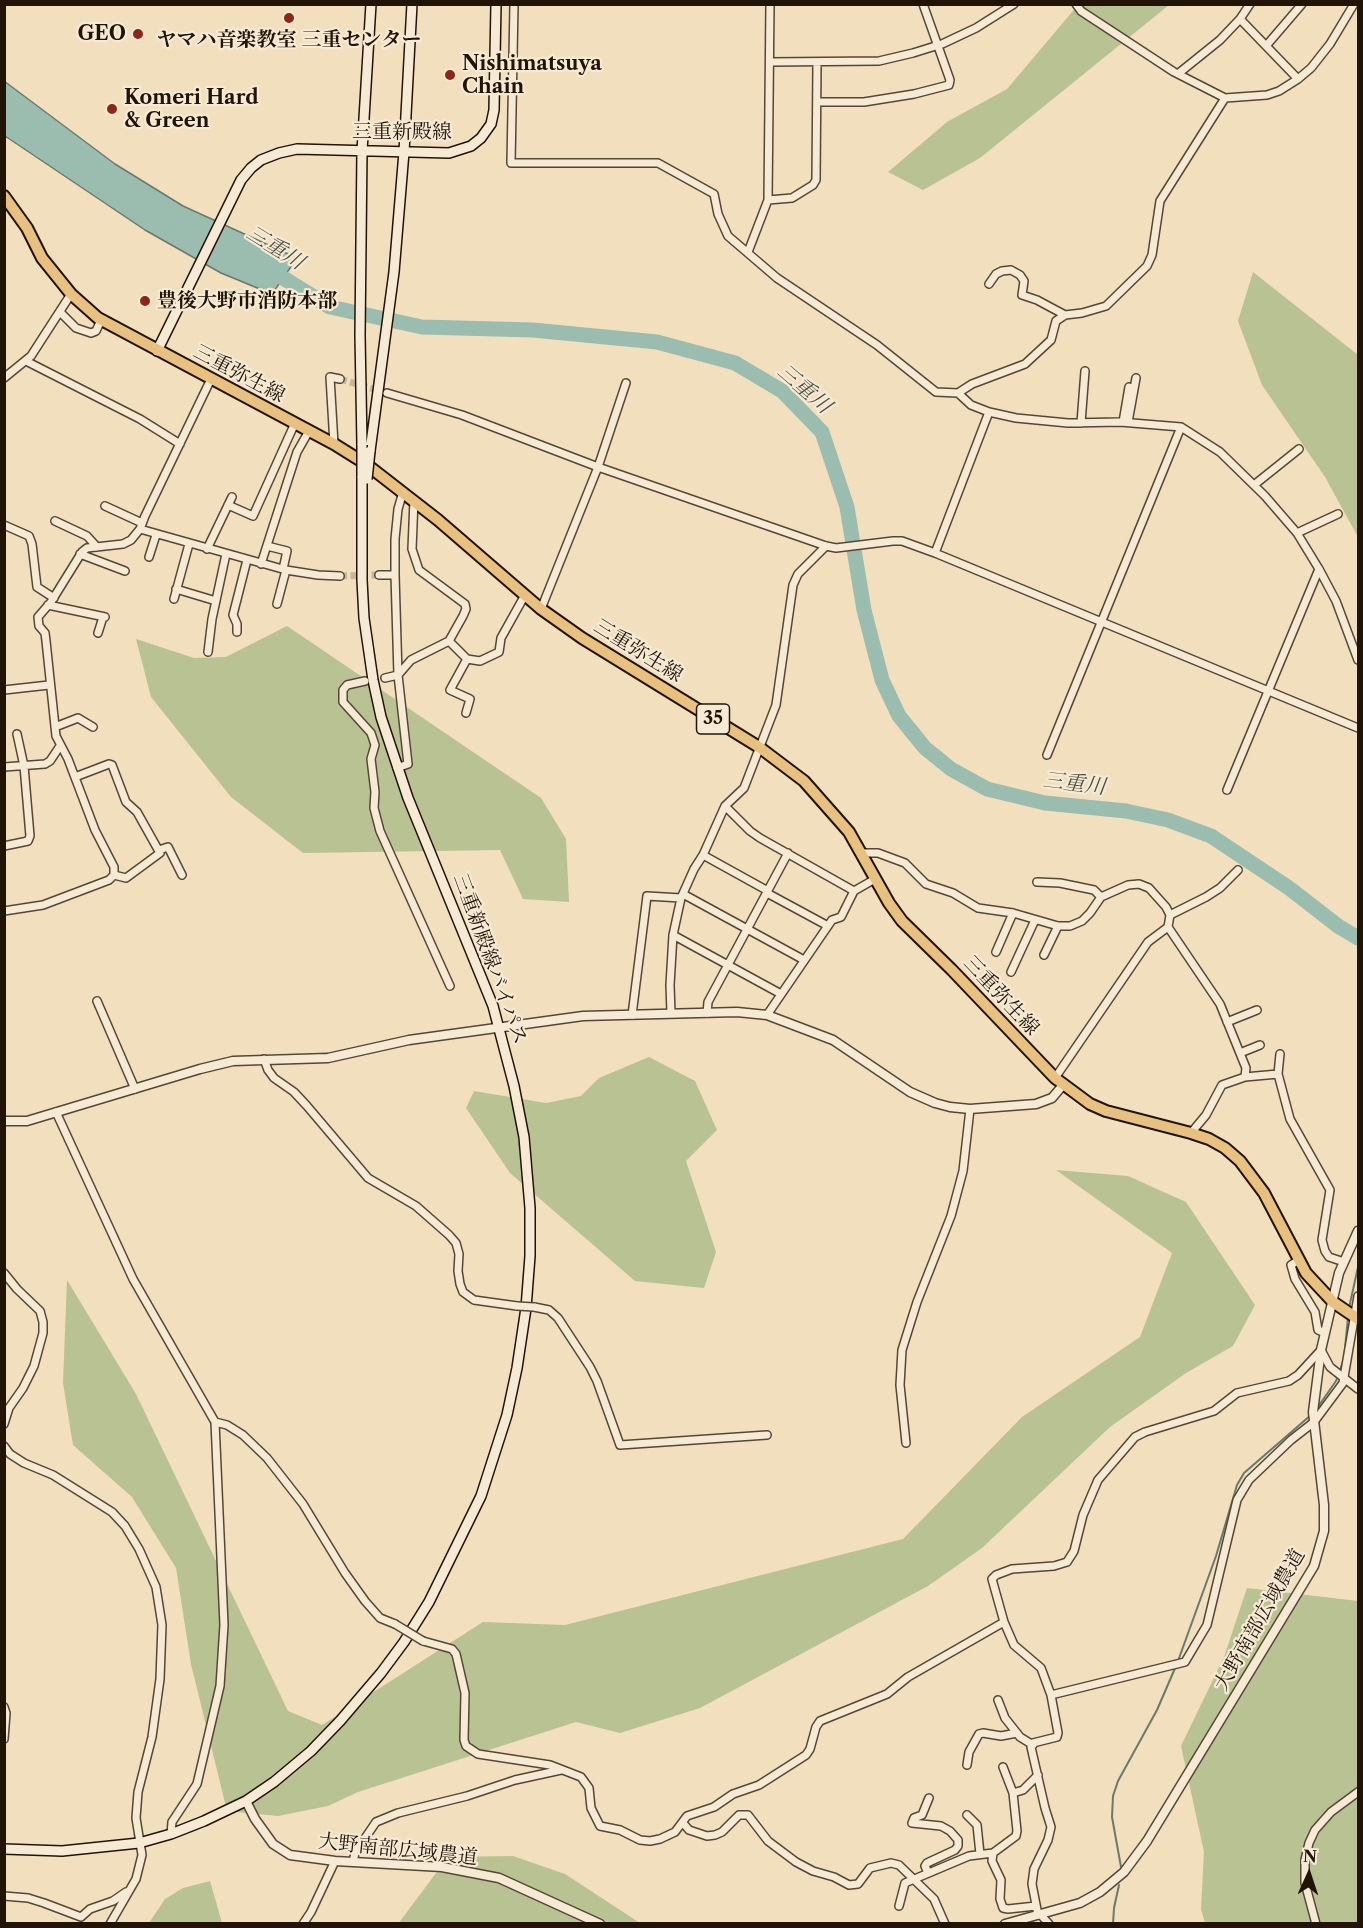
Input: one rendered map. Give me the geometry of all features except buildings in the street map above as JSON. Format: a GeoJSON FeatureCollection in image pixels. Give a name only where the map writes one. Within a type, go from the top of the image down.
{"type":"FeatureCollection","features":[{"type":"Feature","properties":{"kind":"main road"},"geometry":{"type":"LineString","coordinates":[[362,151],[371,4]]}},
{"type":"Feature","properties":{"kind":"main road"},"geometry":{"type":"LineString","coordinates":[[404,152],[412,4]]}},
{"type":"Feature","properties":{"kind":"main road","name":"三重新殿線"},"geometry":{"type":"LineString","coordinates":[[157,351],[219,224],[245,175],[256,163],[267,157],[297,149],[458,152],[471,146],[487,132],[494,110],[496,4]]}},
{"type":"Feature","properties":{"kind":"main road","name":"三重新殿線バイパス"},"geometry":{"type":"LineString","coordinates":[[362,151],[360,336],[366,448]]}},
{"type":"Feature","properties":{"kind":"main road","name":"三重新殿線バイパス"},"geometry":{"type":"LineString","coordinates":[[4,1849],[62,1851],[139,1844],[171,1834],[246,1801],[274,1782],[311,1751],[340,1721],[404,1642],[429,1602],[458,1547],[481,1496],[495,1455],[517,1368],[526,1308],[530,1256],[530,1208],[524,1137],[514,1086],[500,1027],[489,995],[397,768],[372,680],[366,633],[362,579],[366,448],[394,272],[404,152]]}},
{"type":"Feature","properties":{"kind":"main road","name":"三重弥生線"},"geometry":{"type":"LineString","coordinates":[[4,196],[27,228],[42,258],[71,294],[101,320],[334,444],[366,464],[414,500],[541,609],[582,639],[759,747],[804,781],[849,832],[902,921],[1059,1082],[1090,1104],[1106,1111],[1191,1133],[1225,1148],[1240,1161],[1264,1193],[1306,1274],[1332,1302],[1353,1315]]}},
{"type":"Feature","properties":{"kind":"street"},"geometry":{"type":"LineString","coordinates":[[514,4],[511,163],[658,163],[714,194],[717,214],[728,236],[777,278],[877,345],[936,392],[958,393],[972,384],[1025,364],[1051,340],[1056,321],[1065,315],[1106,306],[1147,266],[1152,255],[1160,201],[1226,98]]}},
{"type":"Feature","properties":{"kind":"street"},"geometry":{"type":"LineString","coordinates":[[748,252],[768,200],[770,4]]}},
{"type":"Feature","properties":{"kind":"street"},"geometry":{"type":"LineString","coordinates":[[817,102],[864,102],[914,94],[949,85],[950,80],[923,4]]}},
{"type":"Feature","properties":{"kind":"street"},"geometry":{"type":"LineString","coordinates":[[771,62],[879,61],[937,45],[976,28],[1010,7],[1021,4]]}},
{"type":"Feature","properties":{"kind":"street"},"geometry":{"type":"LineString","coordinates":[[1076,4],[1081,11],[1179,73],[1226,98],[1267,95],[1298,80],[1330,44],[1352,5]]}},
{"type":"Feature","properties":{"kind":"street"},"geometry":{"type":"LineString","coordinates":[[1179,73],[1220,40],[1240,19],[1250,4]]}},
{"type":"Feature","properties":{"kind":"street"},"geometry":{"type":"LineString","coordinates":[[1266,46],[1302,4]]}},
{"type":"Feature","properties":{"kind":"street"},"geometry":{"type":"LineString","coordinates":[[1240,19],[1298,80]]}},
{"type":"Feature","properties":{"kind":"street"},"geometry":{"type":"LineString","coordinates":[[768,200],[792,198],[816,180],[817,62]]}},
{"type":"Feature","properties":{"kind":"street"},"geometry":{"type":"LineString","coordinates":[[989,284],[996,274],[1011,270],[1024,280],[1022,295],[1065,315]]}},
{"type":"Feature","properties":{"kind":"street"},"geometry":{"type":"LineString","coordinates":[[4,378],[26,361],[71,294]]}},
{"type":"Feature","properties":{"kind":"street"},"geometry":{"type":"LineString","coordinates":[[60,312],[76,328],[91,333],[96,331],[101,320]]}},
{"type":"Feature","properties":{"kind":"street"},"geometry":{"type":"LineString","coordinates":[[26,361],[140,419],[180,444]]}},
{"type":"Feature","properties":{"kind":"street"},"geometry":{"type":"LineString","coordinates":[[1081,423],[1085,371]]}},
{"type":"Feature","properties":{"kind":"street"},"geometry":{"type":"LineString","coordinates":[[334,444],[330,377],[340,379]]}},
{"type":"Feature","properties":{"kind":"street"},"geometry":{"type":"LineString","coordinates":[[1125,422],[1136,378]]}},
{"type":"Feature","properties":{"kind":"street"},"geometry":{"type":"LineString","coordinates":[[4,911],[43,905],[109,880],[114,875],[114,867],[95,830],[68,759],[60,746],[55,728],[45,633],[39,626],[38,617],[54,598],[80,554],[87,548],[123,544],[131,540],[141,526],[211,379]]}},
{"type":"Feature","properties":{"kind":"street"},"geometry":{"type":"LineString","coordinates":[[541,609],[598,467],[626,383]]}},
{"type":"Feature","properties":{"kind":"street"},"geometry":{"type":"LineString","coordinates":[[1125,422],[1129,387]]}},
{"type":"Feature","properties":{"kind":"street"},"geometry":{"type":"LineString","coordinates":[[387,393],[462,415],[598,467],[826,546],[836,548],[902,541],[1359,728]]}},
{"type":"Feature","properties":{"kind":"street"},"geometry":{"type":"LineString","coordinates":[[958,393],[971,405],[1016,418],[1081,423],[1125,422],[1181,427],[1220,452],[1254,485],[1297,533],[1336,601],[1359,660]]}},
{"type":"Feature","properties":{"kind":"street"},"geometry":{"type":"LineString","coordinates":[[935,553],[989,412]]}},
{"type":"Feature","properties":{"kind":"street"},"geometry":{"type":"LineString","coordinates":[[228,505],[253,516],[295,423]]}},
{"type":"Feature","properties":{"kind":"street"},"geometry":{"type":"LineString","coordinates":[[1047,755],[1181,427]]}},
{"type":"Feature","properties":{"kind":"street"},"geometry":{"type":"LineString","coordinates":[[261,564],[297,452],[309,431]]}},
{"type":"Feature","properties":{"kind":"street"},"geometry":{"type":"LineString","coordinates":[[1254,485],[1299,449]]}},
{"type":"Feature","properties":{"kind":"street"},"geometry":{"type":"LineString","coordinates":[[397,768],[408,764],[398,675],[395,575],[395,539],[398,509],[403,491]]}},
{"type":"Feature","properties":{"kind":"street"},"geometry":{"type":"LineString","coordinates":[[207,549],[231,497]]}},
{"type":"Feature","properties":{"kind":"street"},"geometry":{"type":"LineString","coordinates":[[384,678],[398,675],[411,660],[449,641],[466,609],[465,604],[419,570],[412,549],[414,500]]}},
{"type":"Feature","properties":{"kind":"street"},"geometry":{"type":"LineString","coordinates":[[105,506],[156,535],[261,564],[318,575],[340,576]]}},
{"type":"Feature","properties":{"kind":"street"},"geometry":{"type":"LineString","coordinates":[[1297,533],[1338,514]]}},
{"type":"Feature","properties":{"kind":"street"},"geometry":{"type":"LineString","coordinates":[[55,521],[87,536],[97,547]]}},
{"type":"Feature","properties":{"kind":"street"},"geometry":{"type":"LineString","coordinates":[[4,525],[29,536],[32,544],[36,584],[54,598]]}},
{"type":"Feature","properties":{"kind":"street"},"geometry":{"type":"LineString","coordinates":[[149,557],[156,535]]}},
{"type":"Feature","properties":{"kind":"street"},"geometry":{"type":"LineString","coordinates":[[174,599],[189,544]]}},
{"type":"Feature","properties":{"kind":"street"},"geometry":{"type":"LineString","coordinates":[[267,546],[287,551],[277,604]]}},
{"type":"Feature","properties":{"kind":"street"},"geometry":{"type":"LineString","coordinates":[[671,1013],[673,935],[682,896],[725,806],[744,788],[778,696],[793,585],[798,574],[826,546]]}},
{"type":"Feature","properties":{"kind":"street"},"geometry":{"type":"LineString","coordinates":[[80,554],[125,571]]}},
{"type":"Feature","properties":{"kind":"street"},"geometry":{"type":"LineString","coordinates":[[208,652],[226,554]]}},
{"type":"Feature","properties":{"kind":"street"},"geometry":{"type":"LineString","coordinates":[[237,632],[237,624],[233,615],[247,560]]}},
{"type":"Feature","properties":{"kind":"street"},"geometry":{"type":"LineString","coordinates":[[1227,790],[1319,569]]}},
{"type":"Feature","properties":{"kind":"street"},"geometry":{"type":"LineString","coordinates":[[379,575],[395,575]]}},
{"type":"Feature","properties":{"kind":"street"},"geometry":{"type":"LineString","coordinates":[[176,589],[216,601]]}},
{"type":"Feature","properties":{"kind":"street"},"geometry":{"type":"LineString","coordinates":[[449,641],[467,660],[480,661],[499,652],[501,638],[525,596]]}},
{"type":"Feature","properties":{"kind":"street"},"geometry":{"type":"LineString","coordinates":[[48,605],[104,617],[98,633]]}},
{"type":"Feature","properties":{"kind":"street"},"geometry":{"type":"LineString","coordinates":[[466,713],[470,699],[450,690],[467,660]]}},
{"type":"Feature","properties":{"kind":"street"},"geometry":{"type":"LineString","coordinates":[[365,681],[347,685],[343,690],[344,702],[371,733],[375,745],[371,759],[375,792],[374,808],[380,831],[450,986]]}},
{"type":"Feature","properties":{"kind":"street"},"geometry":{"type":"LineString","coordinates":[[4,690],[50,685]]}},
{"type":"Feature","properties":{"kind":"street"},"geometry":{"type":"LineString","coordinates":[[55,728],[78,718],[93,727]]}},
{"type":"Feature","properties":{"kind":"street"},"geometry":{"type":"LineString","coordinates":[[4,846],[28,841],[30,836],[24,766],[17,734]]}},
{"type":"Feature","properties":{"kind":"street"},"geometry":{"type":"LineString","coordinates":[[4,767],[50,761],[60,746]]}},
{"type":"Feature","properties":{"kind":"street"},"geometry":{"type":"LineString","coordinates":[[75,777],[112,765],[126,802],[136,812],[159,850],[160,853],[126,878],[114,875]]}},
{"type":"Feature","properties":{"kind":"street"},"geometry":{"type":"LineString","coordinates":[[725,806],[750,831],[854,891]]}},
{"type":"Feature","properties":{"kind":"street"},"geometry":{"type":"LineString","coordinates":[[159,850],[168,847],[182,876]]}},
{"type":"Feature","properties":{"kind":"street"},"geometry":{"type":"LineString","coordinates":[[707,1013],[708,1002],[788,853]]}},
{"type":"Feature","properties":{"kind":"street"},"geometry":{"type":"LineString","coordinates":[[861,853],[878,853],[905,863],[927,884],[953,893],[978,908],[1013,913],[1058,926],[1070,926],[1082,921],[1090,914],[1101,897],[1128,885],[1139,884],[1149,888],[1166,907],[1170,915],[1168,927],[1220,1004],[1246,1068],[1245,1077]]}},
{"type":"Feature","properties":{"kind":"street"},"geometry":{"type":"LineString","coordinates":[[703,855],[828,926]]}},
{"type":"Feature","properties":{"kind":"street"},"geometry":{"type":"LineString","coordinates":[[1170,915],[1220,888],[1238,870]]}},
{"type":"Feature","properties":{"kind":"street"},"geometry":{"type":"LineString","coordinates":[[767,1015],[832,920],[842,917],[854,891],[875,879]]}},
{"type":"Feature","properties":{"kind":"street"},"geometry":{"type":"LineString","coordinates":[[1037,882],[1060,883],[1094,890],[1101,897]]}},
{"type":"Feature","properties":{"kind":"street"},"geometry":{"type":"LineString","coordinates":[[632,1015],[647,896],[682,896],[804,960]]}},
{"type":"Feature","properties":{"kind":"street"},"geometry":{"type":"LineString","coordinates":[[996,952],[1013,913]]}},
{"type":"Feature","properties":{"kind":"street"},"geometry":{"type":"LineString","coordinates":[[1011,972],[1035,920]]}},
{"type":"Feature","properties":{"kind":"street"},"geometry":{"type":"LineString","coordinates":[[1044,955],[1058,926]]}},
{"type":"Feature","properties":{"kind":"street"},"geometry":{"type":"LineString","coordinates":[[4,1121],[27,1120],[232,1061],[328,1058],[409,1040],[583,1016],[671,1013],[737,1012],[767,1015],[833,1040],[923,1098],[950,1107],[970,1109],[1044,1102],[1148,942],[1168,927]]}},
{"type":"Feature","properties":{"kind":"street"},"geometry":{"type":"LineString","coordinates":[[673,935],[782,994]]}},
{"type":"Feature","properties":{"kind":"street"},"geometry":{"type":"LineString","coordinates":[[97,1001],[135,1089]]}},
{"type":"Feature","properties":{"kind":"street"},"geometry":{"type":"LineString","coordinates":[[1227,1022],[1257,1010]]}},
{"type":"Feature","properties":{"kind":"street"},"geometry":{"type":"LineString","coordinates":[[1240,1053],[1260,1045]]}},
{"type":"Feature","properties":{"kind":"street"},"geometry":{"type":"LineString","coordinates":[[1280,1054],[1278,1074],[1290,1119],[1330,1190],[1322,1240],[1325,1251],[1329,1257],[1344,1262]]}},
{"type":"Feature","properties":{"kind":"street"},"geometry":{"type":"LineString","coordinates":[[264,1059],[274,1078],[294,1092],[368,1178],[416,1206],[456,1243],[459,1254],[458,1271],[463,1292],[474,1300],[549,1310],[558,1318],[597,1381],[620,1445],[736,1435],[767,1435]]}},
{"type":"Feature","properties":{"kind":"street"},"geometry":{"type":"LineString","coordinates":[[1191,1133],[1206,1115],[1222,1085],[1245,1077],[1278,1074]]}},
{"type":"Feature","properties":{"kind":"street"},"geometry":{"type":"LineString","coordinates":[[906,1443],[900,1385],[902,1350],[916,1302],[951,1216],[963,1170],[970,1109]]}},
{"type":"Feature","properties":{"kind":"street"},"geometry":{"type":"LineString","coordinates":[[56,1112],[133,1279],[215,1422],[224,1625],[220,1686],[197,1784],[172,1822],[171,1834]]}},
{"type":"Feature","properties":{"kind":"street","name":"大野南部広域農道"},"geometry":{"type":"LineString","coordinates":[[1005,1923],[1038,1912],[1080,1903],[1100,1892],[1124,1872],[1147,1842],[1314,1566],[1324,1531],[1324,1505],[1313,1412],[1321,1350],[1344,1262],[1359,1231]]}},
{"type":"Feature","properties":{"kind":"street"},"geometry":{"type":"LineString","coordinates":[[1299,1260],[1291,1265],[1295,1279],[1315,1312],[1318,1330],[1325,1333]]}},
{"type":"Feature","properties":{"kind":"street"},"geometry":{"type":"LineString","coordinates":[[4,1273],[40,1311],[43,1322],[43,1334],[34,1366],[23,1388],[7,1407],[4,1424]]}},
{"type":"Feature","properties":{"kind":"street"},"geometry":{"type":"LineString","coordinates":[[1051,1695],[1185,1662],[1207,1626],[1237,1500],[1249,1480],[1291,1440],[1314,1422],[1343,1378],[1353,1315],[1359,1296]]}},
{"type":"Feature","properties":{"kind":"street"},"geometry":{"type":"LineString","coordinates":[[998,1700],[1005,1718],[1020,1737],[1033,1744],[1057,1737],[1051,1695],[1041,1668],[1014,1645],[1004,1622],[992,1579],[1012,1569],[1054,1566],[1067,1562],[1074,1551],[1083,1515],[1098,1480],[1136,1437],[1214,1411],[1237,1392],[1288,1381],[1298,1375],[1321,1350],[1330,1367],[1359,1389]]}},
{"type":"Feature","properties":{"kind":"street"},"geometry":{"type":"LineString","coordinates":[[215,1422],[227,1425],[243,1435],[267,1458],[303,1504],[345,1573],[380,1618],[423,1641],[452,1649],[456,1654],[465,1693],[464,1740],[466,1746],[478,1754],[550,1765],[581,1777],[589,1788],[591,1808],[600,1826],[620,1830],[640,1840],[650,1841],[675,1832],[687,1816],[714,1807],[733,1794],[759,1785],[806,1755],[820,1720],[887,1694],[908,1677],[1004,1622]]}},
{"type":"Feature","properties":{"kind":"street"},"geometry":{"type":"LineString","coordinates":[[4,1446],[10,1454],[24,1463],[53,1475],[112,1512],[125,1526],[139,1549],[156,1587],[162,1625],[160,1679],[152,1737],[138,1792],[136,1818],[142,1855],[136,1879],[110,1923]]}},
{"type":"Feature","properties":{"kind":"street"},"geometry":{"type":"LineString","coordinates":[[4,1707],[6,1713],[4,1738]]}},
{"type":"Feature","properties":{"kind":"street"},"geometry":{"type":"LineString","coordinates":[[967,1765],[969,1752],[982,1732],[1001,1736],[1017,1733]]}},
{"type":"Feature","properties":{"kind":"street"},"geometry":{"type":"LineString","coordinates":[[1033,1744],[1031,1747],[1051,1827],[1048,1840],[1034,1869],[1032,1884],[1038,1912],[1049,1923]]}},
{"type":"Feature","properties":{"kind":"street"},"geometry":{"type":"LineString","coordinates":[[899,1906],[905,1883],[969,1856],[993,1853],[1016,1836],[1013,1794],[1003,1767]]}},
{"type":"Feature","properties":{"kind":"street"},"geometry":{"type":"LineString","coordinates":[[353,1862],[355,1852],[376,1822],[398,1813],[467,1796],[515,1780],[561,1770]]}},
{"type":"Feature","properties":{"kind":"street"},"geometry":{"type":"LineString","coordinates":[[1013,1794],[1023,1790],[1038,1775]]}},
{"type":"Feature","properties":{"kind":"street"},"geometry":{"type":"LineString","coordinates":[[1316,1923],[1305,1883],[1305,1860],[1309,1843],[1315,1830],[1330,1812],[1359,1792]]}},
{"type":"Feature","properties":{"kind":"street"},"geometry":{"type":"LineString","coordinates":[[928,1873],[925,1866],[927,1863],[955,1850],[958,1846],[958,1840],[950,1831],[941,1826],[912,1823],[914,1818],[922,1815],[929,1798]]}},
{"type":"Feature","properties":{"kind":"street","name":"大野南部広域農道"},"geometry":{"type":"LineString","coordinates":[[246,1801],[255,1819],[273,1844],[290,1855],[335,1861],[442,1867],[499,1878],[600,1923]]}},
{"type":"Feature","properties":{"kind":"street"},"geometry":{"type":"LineString","coordinates":[[683,1823],[689,1830],[715,1836],[735,1819],[743,1814],[748,1815],[768,1842],[796,1862],[813,1871],[854,1885],[858,1884],[870,1868],[891,1863],[899,1866],[934,1899],[945,1923]]}},
{"type":"Feature","properties":{"kind":"street"},"geometry":{"type":"LineString","coordinates":[[967,1815],[976,1826],[980,1854]]}},
{"type":"Feature","properties":{"kind":"street"},"geometry":{"type":"LineString","coordinates":[[993,1853],[992,1861],[1001,1880],[1000,1899],[1003,1908],[1038,1912]]}},
{"type":"Feature","properties":{"kind":"street"},"geometry":{"type":"LineString","coordinates":[[303,1923],[312,1912],[335,1861]]}},
{"type":"Feature","properties":{"kind":"street"},"geometry":{"type":"LineString","coordinates":[[4,1896],[28,1898],[81,1917],[90,1909],[113,1901],[130,1890]]}},
{"type":"Feature","properties":{"kind":"green space"},"geometry":{"type":"Polygon","coordinates":[[[1078,5],[1169,5],[980,158],[923,190],[888,172],[947,122],[1007,89],[1078,5]]]}},
{"type":"Feature","properties":{"kind":"green space"},"geometry":{"type":"Polygon","coordinates":[[[1253,272],[1358,355],[1358,537],[1325,477],[1262,385],[1238,321],[1253,272]]]}},
{"type":"Feature","properties":{"kind":"green space"},"geometry":{"type":"Polygon","coordinates":[[[287,626],[541,798],[566,839],[569,902],[523,899],[500,850],[303,853],[231,797],[151,697],[136,639],[194,658],[226,657],[287,626]]]}},
{"type":"Feature","properties":{"kind":"green space"},"geometry":{"type":"Polygon","coordinates":[[[649,1057],[695,1081],[717,1130],[686,1161],[716,1252],[704,1288],[635,1281],[510,1173],[466,1108],[474,1091],[546,1103],[581,1096],[599,1078],[649,1057]]]}},
{"type":"Feature","properties":{"kind":"green space"},"geometry":{"type":"Polygon","coordinates":[[[1056,1170],[1128,1176],[1186,1202],[1255,1305],[1233,1346],[1186,1373],[1110,1427],[982,1548],[928,1586],[700,1708],[620,1733],[576,1722],[358,1792],[328,1806],[278,1816],[227,1811],[191,1664],[176,1568],[132,1497],[73,1445],[63,1383],[67,1280],[136,1394],[288,1711],[322,1725],[483,1622],[565,1625],[903,1539],[1022,1417],[1140,1337],[1172,1253],[1056,1170]]]}},
{"type":"Feature","properties":{"kind":"green space"},"geometry":{"type":"Polygon","coordinates":[[[1247,1588],[1358,1601],[1358,1923],[1205,1923],[1201,1909],[1204,1852],[1181,1746],[1224,1657],[1247,1588]]]}},
{"type":"Feature","properties":{"kind":"green space"},"geometry":{"type":"Polygon","coordinates":[[[513,1856],[565,1874],[640,1923],[398,1924],[448,1857],[513,1856]]]}},
{"type":"Feature","properties":{"kind":"green space"},"geometry":{"type":"Polygon","coordinates":[[[210,1881],[222,1923],[149,1923],[165,1899],[183,1888],[210,1881]]]}},
{"type":"Feature","properties":{"kind":"water"},"geometry":{"type":"Polygon","coordinates":[[[4,81],[115,164],[183,206],[297,258],[272,294],[221,273],[145,230],[5,136],[4,81]]]}},
{"type":"Feature","properties":{"kind":"waterway","name":"三重川"},"geometry":{"type":"LineString","coordinates":[[267,268],[330,307],[422,327],[533,330],[657,342],[735,363],[782,391],[822,432],[847,507],[864,610],[882,680],[899,716],[925,748],[951,769],[987,789],[1045,803],[1126,811],[1168,820],[1211,836],[1358,938]]}},
{"type":"Feature","properties":{"kind":"waterway"},"geometry":{"type":"LineString","coordinates":[[1349,1308],[1358,1267]]}},
{"type":"Feature","properties":{"kind":"waterway"},"geometry":{"type":"LineString","coordinates":[[1315,1411],[1336,1381],[1344,1359],[1348,1317]]}},
{"type":"Feature","properties":{"kind":"waterway"},"geometry":{"type":"LineString","coordinates":[[1178,1661],[1216,1556],[1237,1485],[1244,1473],[1311,1415]]}},
{"type":"Feature","properties":{"kind":"waterway"},"geometry":{"type":"LineString","coordinates":[[1121,1867],[1112,1817],[1113,1796],[1118,1781],[1157,1710],[1176,1666]]}},
{"type":"Feature","properties":{"kind":"waterway"},"geometry":{"type":"LineString","coordinates":[[1113,1924],[1119,1885]]}},
{"type":"Feature","properties":{"kind":"tunnel"},"geometry":{"type":"LineString","coordinates":[[340,379],[387,393]]}},
{"type":"Feature","properties":{"kind":"tunnel"},"geometry":{"type":"LineString","coordinates":[[340,576],[379,575]]}},
{"type":"Feature","properties":{"kind":"place","name":"ヤマハ音楽教室 三重センター"},"geometry":{"type":"Point","coordinates":[289,18]}},
{"type":"Feature","properties":{"kind":"place","name":"GEO"},"geometry":{"type":"Point","coordinates":[138,34]}},
{"type":"Feature","properties":{"kind":"place","name":"Nishimatsuya Chain"},"geometry":{"type":"Point","coordinates":[450,75]}},
{"type":"Feature","properties":{"kind":"place","name":"Komeri Hard & Green"},"geometry":{"type":"Point","coordinates":[112,109]}},
{"type":"Feature","properties":{"kind":"place","name":"豊後大野市消防本部"},"geometry":{"type":"Point","coordinates":[145,301]}}]}
